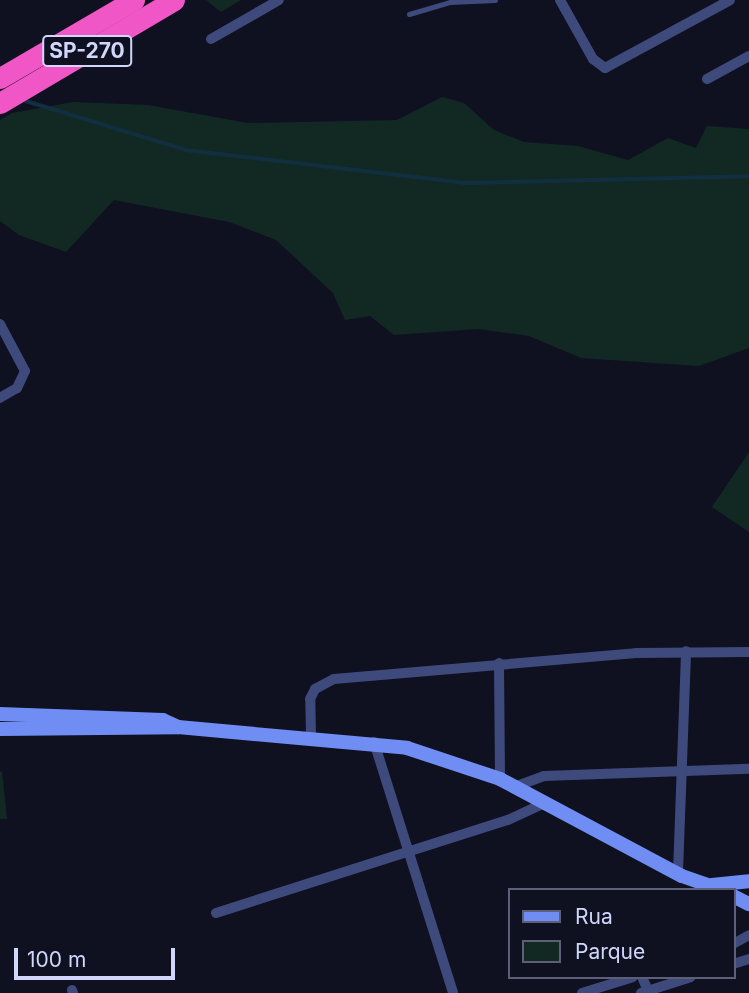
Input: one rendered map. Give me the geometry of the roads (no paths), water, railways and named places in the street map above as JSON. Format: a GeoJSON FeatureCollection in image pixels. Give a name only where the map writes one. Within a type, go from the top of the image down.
{"type":"FeatureCollection","features":[{"type":"Feature","properties":{"kind":"highway","name":"SP-270"},"geometry":{"type":"LineString","coordinates":[[0,78],[134,0]]}},
{"type":"Feature","properties":{"kind":"highway","name":"SP-270"},"geometry":{"type":"LineString","coordinates":[[0,103],[174,0]]}},
{"type":"Feature","properties":{"kind":"main road"},"geometry":{"type":"LineString","coordinates":[[0,714],[163,720],[178,727]]}},
{"type":"Feature","properties":{"kind":"main road"},"geometry":{"type":"LineString","coordinates":[[0,729],[178,727],[374,742],[500,779],[678,872],[717,887],[749,881]]}},
{"type":"Feature","properties":{"kind":"street"},"geometry":{"type":"LineString","coordinates":[[211,38],[279,0]]}},
{"type":"Feature","properties":{"kind":"street"},"geometry":{"type":"LineString","coordinates":[[560,0],[593,59],[610,67],[730,0]]}},
{"type":"Feature","properties":{"kind":"street"},"geometry":{"type":"LineString","coordinates":[[707,79],[749,56]]}},
{"type":"Feature","properties":{"kind":"street"},"geometry":{"type":"LineString","coordinates":[[0,324],[25,371],[17,388],[0,398]]}},
{"type":"Feature","properties":{"kind":"street"},"geometry":{"type":"LineString","coordinates":[[311,738],[310,699],[322,682],[499,663],[685,651],[749,652]]}},
{"type":"Feature","properties":{"kind":"street"},"geometry":{"type":"LineString","coordinates":[[678,872],[685,651]]}},
{"type":"Feature","properties":{"kind":"street"},"geometry":{"type":"LineString","coordinates":[[499,663],[500,779]]}},
{"type":"Feature","properties":{"kind":"street"},"geometry":{"type":"LineString","coordinates":[[374,742],[453,993]]}},
{"type":"Feature","properties":{"kind":"street"},"geometry":{"type":"LineString","coordinates":[[514,787],[544,776],[682,769],[749,769]]}},
{"type":"Feature","properties":{"kind":"street"},"geometry":{"type":"LineString","coordinates":[[216,913],[508,820],[544,803]]}},
{"type":"Feature","properties":{"kind":"street"},"geometry":{"type":"LineString","coordinates":[[582,993],[627,979]]}},
{"type":"Feature","properties":{"kind":"street"},"geometry":{"type":"LineString","coordinates":[[646,992],[685,979]]}},
{"type":"Feature","properties":{"kind":"lane"},"geometry":{"type":"LineString","coordinates":[[409,14],[450,2],[495,0]]}},
{"type":"Feature","properties":{"kind":"waterway"},"geometry":{"type":"LineString","coordinates":[[26,101],[186,150],[468,183],[749,176]]}}]}
